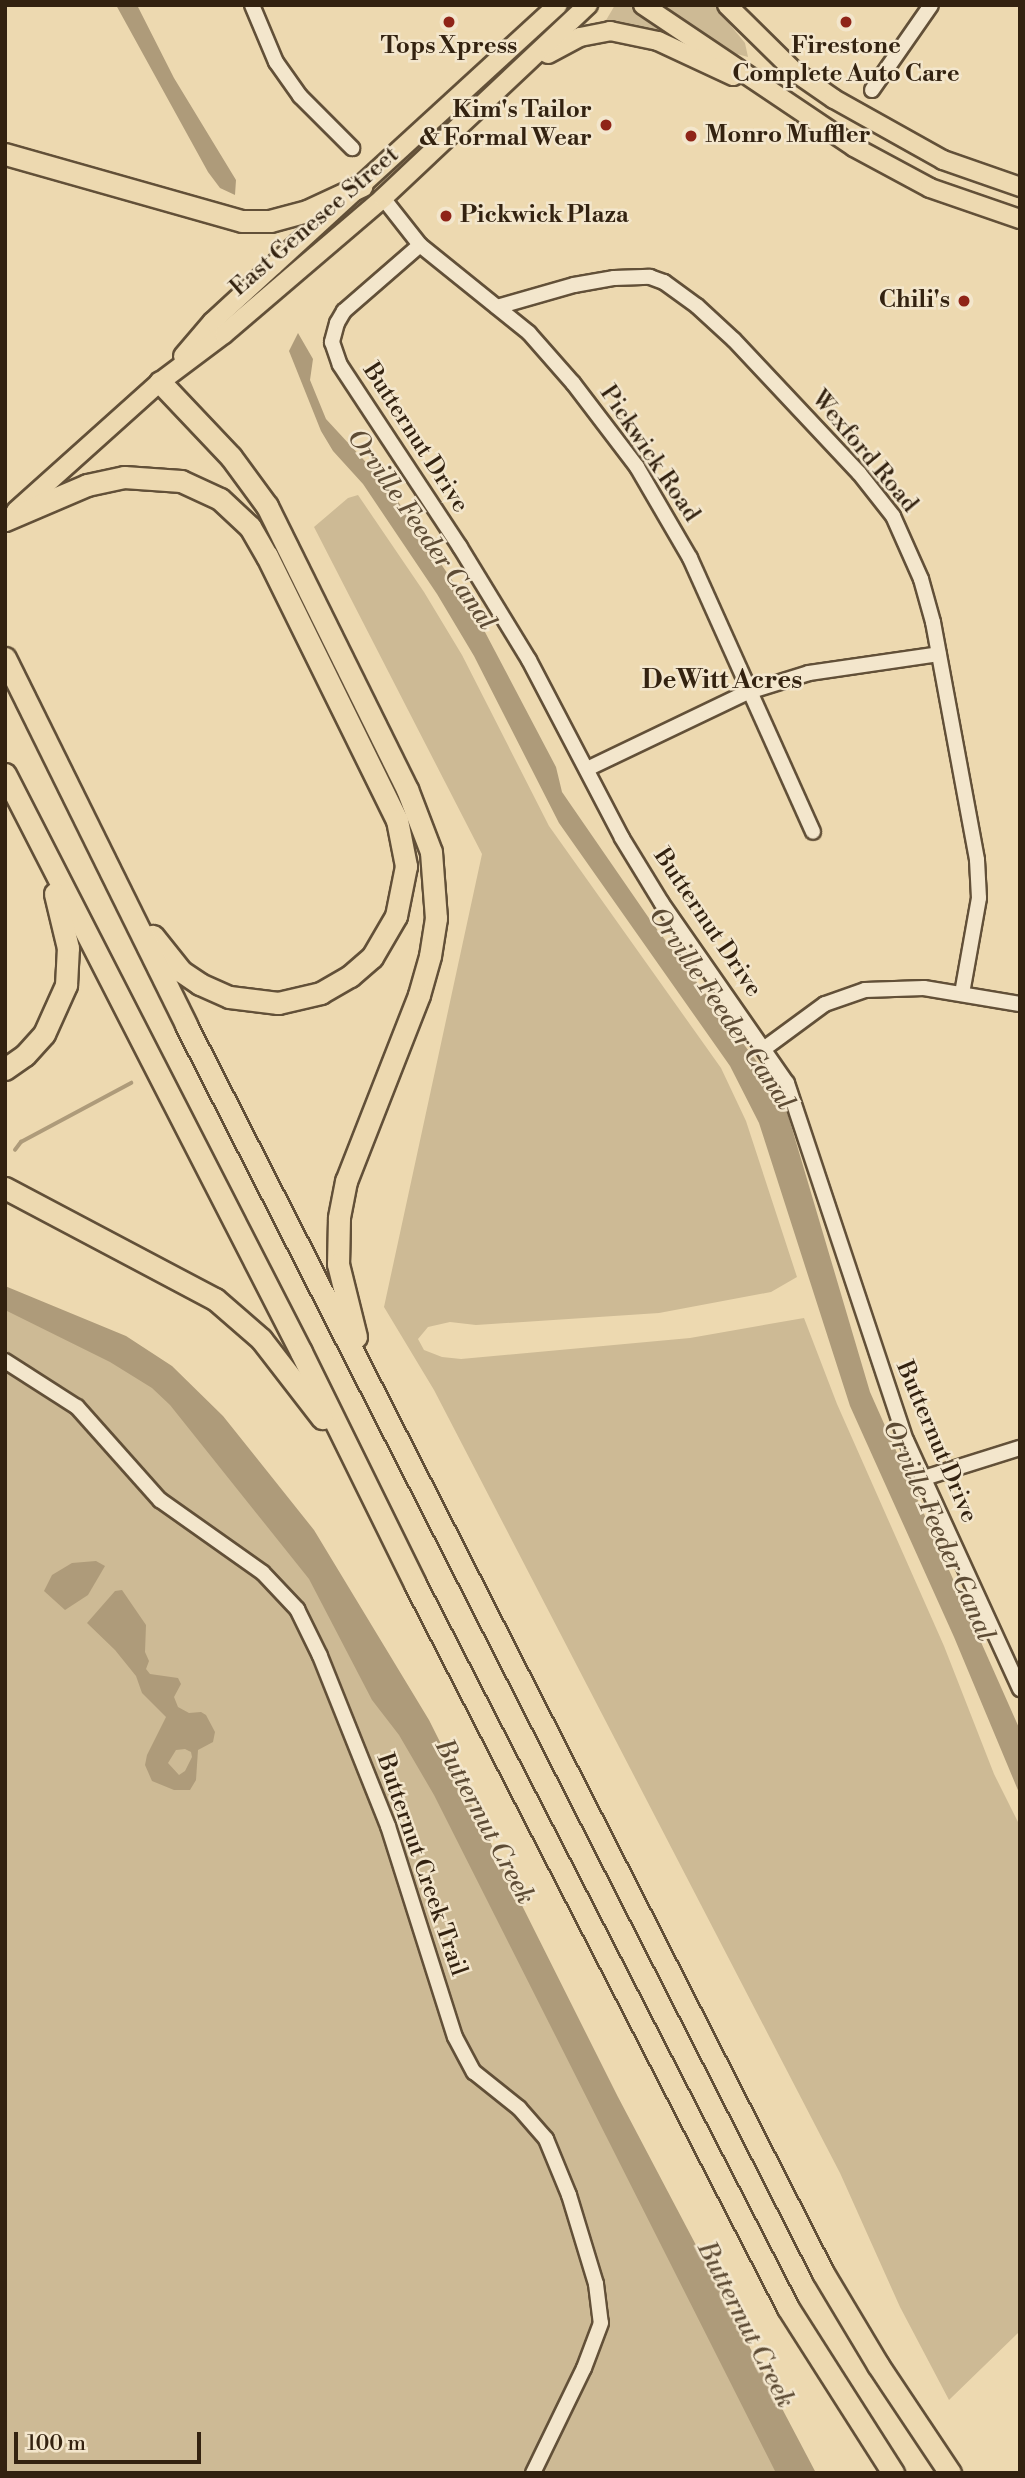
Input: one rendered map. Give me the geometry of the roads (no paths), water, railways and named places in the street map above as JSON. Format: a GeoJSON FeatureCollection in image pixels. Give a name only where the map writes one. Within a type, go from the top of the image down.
{"type":"FeatureCollection","features":[{"type":"Feature","properties":{"kind":"highway"},"geometry":{"type":"LineString","coordinates":[[5,154],[242,220],[270,221],[307,211],[368,179]]}},
{"type":"Feature","properties":{"kind":"highway"},"geometry":{"type":"LineString","coordinates":[[160,382],[231,457],[267,506],[407,789],[431,852],[436,918],[430,956],[419,995],[346,1181],[339,1219],[338,1264],[368,1379]]}},
{"type":"Feature","properties":{"kind":"highway"},"geometry":{"type":"LineString","coordinates":[[5,520],[87,485],[124,477],[181,481],[204,490],[236,512],[267,556],[388,800],[403,840],[406,866],[396,916],[372,957],[350,976],[321,993],[278,1003],[229,998],[181,971],[165,954],[114,878]]}},
{"type":"Feature","properties":{"kind":"highway"},"geometry":{"type":"LineString","coordinates":[[5,658],[572,1787],[823,2273],[878,2364],[950,2473]]}},
{"type":"Feature","properties":{"kind":"highway"},"geometry":{"type":"LineString","coordinates":[[5,774],[788,2308],[893,2473]]}},
{"type":"Feature","properties":{"kind":"highway"},"geometry":{"type":"LineString","coordinates":[[5,1069],[25,1055],[44,1034],[66,985],[69,967],[64,922],[42,848]]}},
{"type":"Feature","properties":{"kind":"highway"},"geometry":{"type":"LineString","coordinates":[[5,1188],[162,1269],[231,1311],[278,1359],[353,1460]]}},
{"type":"Feature","properties":{"kind":"main road","name":"East Genesee Street"},"geometry":{"type":"LineString","coordinates":[[5,520],[160,382],[224,334],[383,198],[588,5]]}},
{"type":"Feature","properties":{"kind":"main road"},"geometry":{"type":"LineString","coordinates":[[643,5],[854,147],[909,177],[973,205],[1020,219]]}},
{"type":"Feature","properties":{"kind":"main road"},"geometry":{"type":"LineString","coordinates":[[727,5],[764,44],[810,83],[900,138],[943,160],[1020,187]]}},
{"type":"Feature","properties":{"kind":"main road"},"geometry":{"type":"LineString","coordinates":[[740,5],[764,44]]}},
{"type":"Feature","properties":{"kind":"main road","name":"East Genesee Street"},"geometry":{"type":"LineString","coordinates":[[160,382],[212,323],[551,7]]}},
{"type":"Feature","properties":{"kind":"main road"},"geometry":{"type":"LineString","coordinates":[[518,73],[569,41],[610,31],[668,44],[769,92]]}},
{"type":"Feature","properties":{"kind":"main road"},"geometry":{"type":"LineString","coordinates":[[368,179],[383,198]]}},
{"type":"Feature","properties":{"kind":"street"},"geometry":{"type":"LineString","coordinates":[[252,5],[276,62],[300,96],[352,148]]}},
{"type":"Feature","properties":{"kind":"street"},"geometry":{"type":"LineString","coordinates":[[872,90],[931,5]]}},
{"type":"Feature","properties":{"kind":"street","name":"Pickwick Road"},"geometry":{"type":"LineString","coordinates":[[383,198],[420,245],[529,333],[573,383],[637,467],[690,558],[813,832]]}},
{"type":"Feature","properties":{"kind":"street","name":"Butternut Drive"},"geometry":{"type":"LineString","coordinates":[[420,245],[344,311],[337,323],[332,342],[340,365],[460,547],[529,660],[622,838],[662,902],[765,1048],[797,1105],[882,1376],[924,1478],[1020,1689]]}},
{"type":"Feature","properties":{"kind":"street","name":"Wexford Road"},"geometry":{"type":"LineString","coordinates":[[497,307],[573,285],[614,278],[650,277],[664,282],[697,306],[734,340],[850,464],[893,516],[921,579],[939,654],[977,860],[979,898],[962,993]]}},
{"type":"Feature","properties":{"kind":"street"},"geometry":{"type":"LineString","coordinates":[[587,769],[748,692],[808,673],[939,654]]}},
{"type":"Feature","properties":{"kind":"street"},"geometry":{"type":"LineString","coordinates":[[765,1048],[825,1004],[865,989],[924,988],[1020,1004]]}},
{"type":"Feature","properties":{"kind":"street","name":"Butternut Creek Trail"},"geometry":{"type":"LineString","coordinates":[[5,1360],[77,1407],[160,1500],[263,1573],[297,1609],[314,1644],[388,1826],[455,2037],[474,2072],[519,2109],[546,2139],[569,2195],[596,2284],[601,2323],[584,2368],[533,2473]]}},
{"type":"Feature","properties":{"kind":"street"},"geometry":{"type":"LineString","coordinates":[[924,1478],[1020,1448]]}},
{"type":"Feature","properties":{"kind":"waterway"},"geometry":{"type":"LineString","coordinates":[[15,1150],[21,1142],[131,1083]]}},
{"type":"Feature","properties":{"kind":"place","name":"Tops Xpress"},"geometry":{"type":"Point","coordinates":[449,22]}},
{"type":"Feature","properties":{"kind":"place","name":"Firestone Complete Auto Care"},"geometry":{"type":"Point","coordinates":[846,22]}},
{"type":"Feature","properties":{"kind":"place","name":"Kim's Tailor & Formal Wear"},"geometry":{"type":"Point","coordinates":[606,125]}},
{"type":"Feature","properties":{"kind":"place","name":"Monro Muffler"},"geometry":{"type":"Point","coordinates":[691,136]}},
{"type":"Feature","properties":{"kind":"place","name":"Pickwick Plaza"},"geometry":{"type":"Point","coordinates":[446,216]}},
{"type":"Feature","properties":{"kind":"place","name":"Chili's"},"geometry":{"type":"Point","coordinates":[964,301]}},
{"type":"Feature","properties":{"kind":"district","name":"DeWitt Acres"},"geometry":{"type":"Point","coordinates":[722,681]}},
{"type":"Feature","properties":{"kind":"water label","name":"Orville Feeder Canal"},"geometry":{"type":"Point","coordinates":[421,530]}},
{"type":"Feature","properties":{"kind":"water label","name":"Orville Feeder Canal"},"geometry":{"type":"Point","coordinates":[721,1009]}},
{"type":"Feature","properties":{"kind":"water label","name":"Orville Feeder Canal"},"geometry":{"type":"Point","coordinates":[938,1531]}},
{"type":"Feature","properties":{"kind":"water label","name":"Butternut Creek"},"geometry":{"type":"Point","coordinates":[484,1822]}},
{"type":"Feature","properties":{"kind":"water label","name":"Butternut Creek"},"geometry":{"type":"Point","coordinates":[745,2325]}}]}
